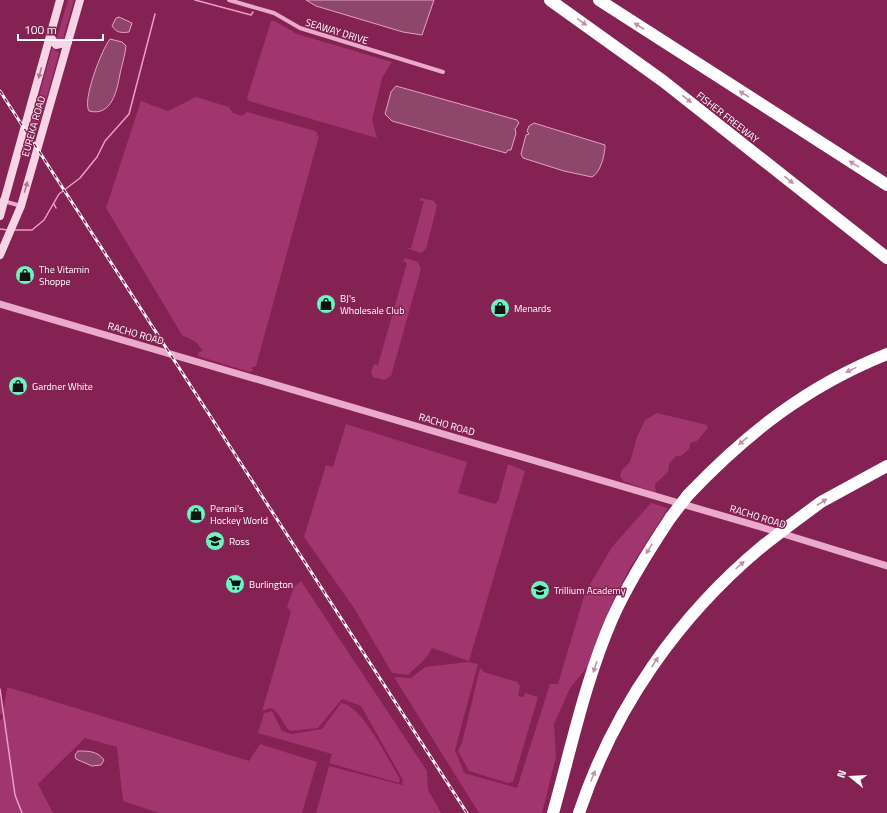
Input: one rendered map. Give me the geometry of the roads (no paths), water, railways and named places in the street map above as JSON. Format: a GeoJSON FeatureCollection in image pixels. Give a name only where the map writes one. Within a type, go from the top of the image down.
{"type":"FeatureCollection","features":[{"type":"Feature","properties":{"kind":"highway","name":"FISHER FREEWAY"},"geometry":{"type":"LineString","coordinates":[[550,0],[663,81],[887,258]]}},
{"type":"Feature","properties":{"kind":"highway"},"geometry":{"type":"LineString","coordinates":[[599,0],[887,185]]}},
{"type":"Feature","properties":{"kind":"highway"},"geometry":{"type":"LineString","coordinates":[[553,813],[592,673],[606,635],[631,580],[671,517],[688,494],[728,454],[782,410],[835,378],[887,354]]}},
{"type":"Feature","properties":{"kind":"highway"},"geometry":{"type":"LineString","coordinates":[[580,813],[593,776],[615,728],[659,657],[678,631],[713,591],[764,545],[790,525],[827,499],[887,466]]}},
{"type":"Feature","properties":{"kind":"main road","name":"EUREKA ROAD"},"geometry":{"type":"LineString","coordinates":[[0,216],[2,201],[60,0]]}},
{"type":"Feature","properties":{"kind":"main road","name":"EUREKA ROAD"},"geometry":{"type":"LineString","coordinates":[[0,255],[20,206],[80,0]]}},
{"type":"Feature","properties":{"kind":"main road"},"geometry":{"type":"LineString","coordinates":[[50,36],[52,42],[56,44],[68,42]]}},
{"type":"Feature","properties":{"kind":"street","name":"SEAWAY DRIVE"},"geometry":{"type":"LineString","coordinates":[[229,0],[274,13],[300,28],[443,72]]}},
{"type":"Feature","properties":{"kind":"street"},"geometry":{"type":"LineString","coordinates":[[2,201],[20,206]]}},
{"type":"Feature","properties":{"kind":"street","name":"RACHO ROAD"},"geometry":{"type":"LineString","coordinates":[[0,304],[757,526],[887,566]]}},
{"type":"Feature","properties":{"kind":"waterway"},"geometry":{"type":"LineString","coordinates":[[195,0],[251,15],[253,12]]}},
{"type":"Feature","properties":{"kind":"waterway"},"geometry":{"type":"LineString","coordinates":[[14,230],[32,230],[44,220],[59,194],[80,178],[97,157],[105,141],[129,114],[155,14]]}},
{"type":"Feature","properties":{"kind":"waterway"},"geometry":{"type":"LineString","coordinates":[[54,204],[56,208]]}},
{"type":"Feature","properties":{"kind":"waterway"},"geometry":{"type":"LineString","coordinates":[[0,229],[8,230]]}},
{"type":"Feature","properties":{"kind":"waterway"},"geometry":{"type":"LineString","coordinates":[[0,689],[15,795],[22,813]]}},
{"type":"Feature","properties":{"kind":"railway"},"geometry":{"type":"LineString","coordinates":[[0,91],[467,813]]}},
{"type":"Feature","properties":{"kind":"place","name":"The Vitamin Shoppe"},"geometry":{"type":"Point","coordinates":[25,275]}},
{"type":"Feature","properties":{"kind":"place","name":"BJ's Wholesale Club"},"geometry":{"type":"Point","coordinates":[326,304]}},
{"type":"Feature","properties":{"kind":"place","name":"Menards"},"geometry":{"type":"Point","coordinates":[500,308]}},
{"type":"Feature","properties":{"kind":"place","name":"Gardner White"},"geometry":{"type":"Point","coordinates":[18,386]}},
{"type":"Feature","properties":{"kind":"place","name":"Perani's Hockey World"},"geometry":{"type":"Point","coordinates":[196,514]}},
{"type":"Feature","properties":{"kind":"place","name":"Ross"},"geometry":{"type":"Point","coordinates":[215,541]}},
{"type":"Feature","properties":{"kind":"place","name":"Burlington"},"geometry":{"type":"Point","coordinates":[235,584]}},
{"type":"Feature","properties":{"kind":"place","name":"Trillium Academy"},"geometry":{"type":"Point","coordinates":[540,590]}}]}
